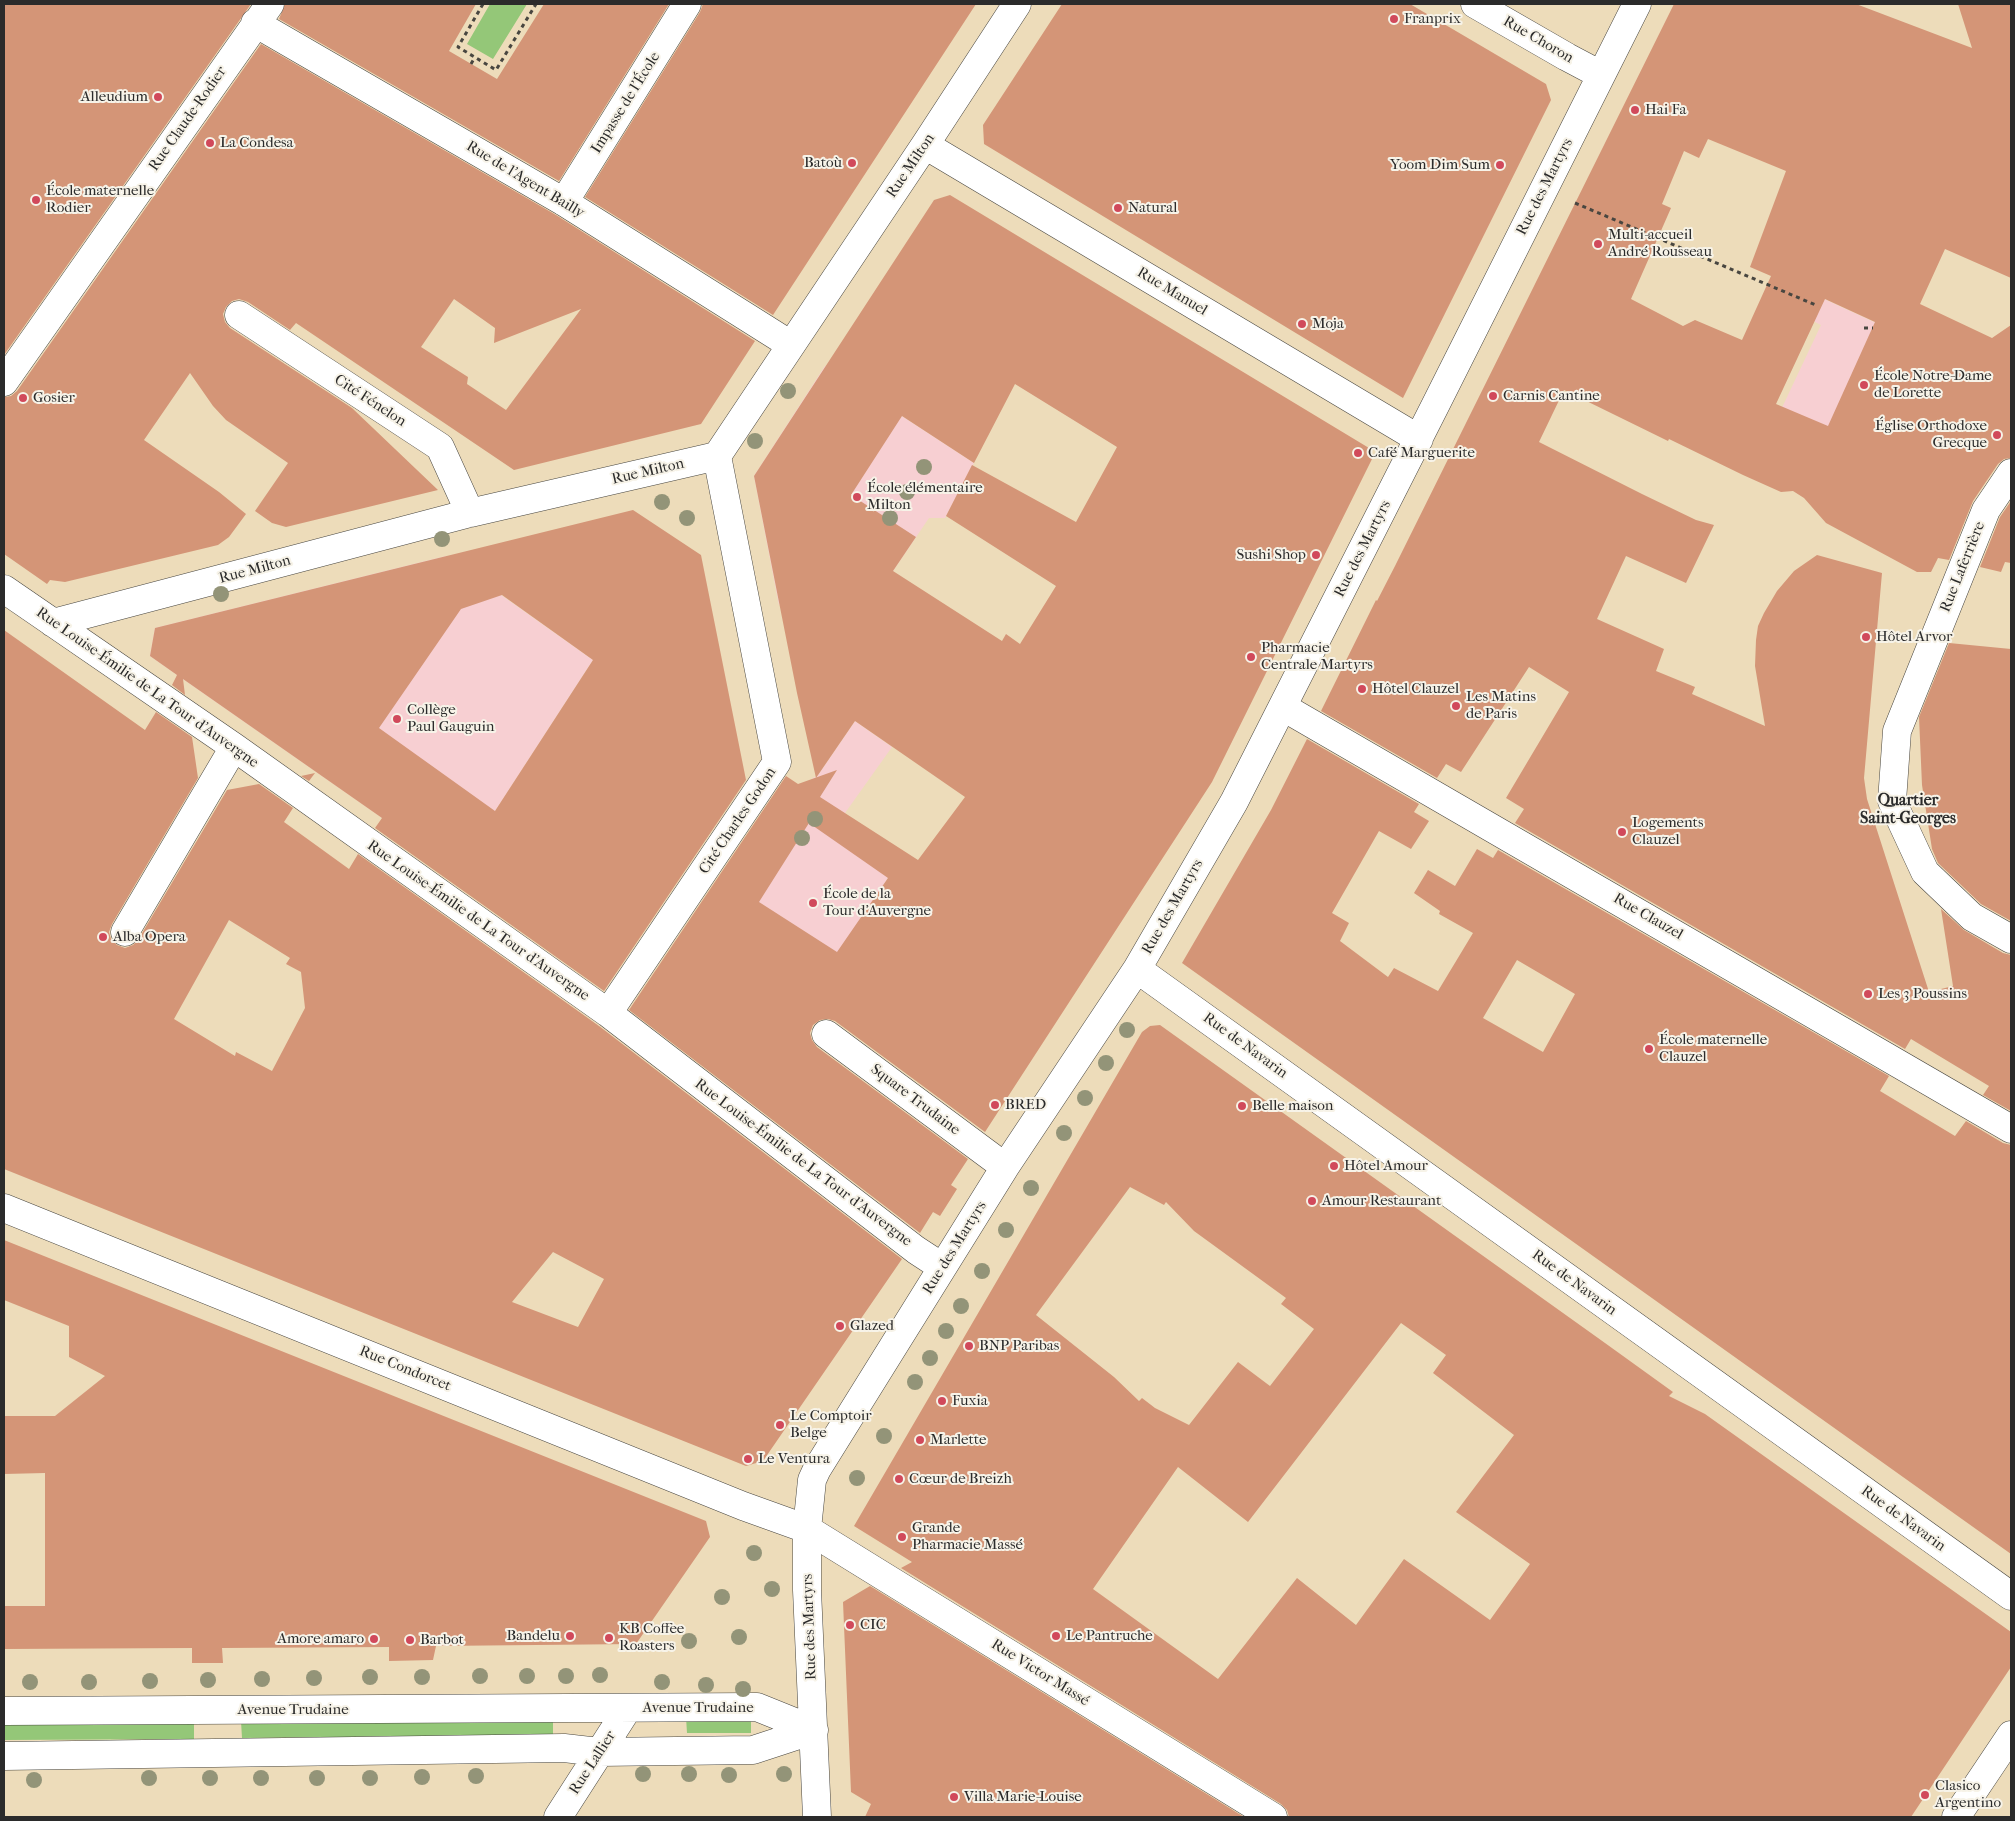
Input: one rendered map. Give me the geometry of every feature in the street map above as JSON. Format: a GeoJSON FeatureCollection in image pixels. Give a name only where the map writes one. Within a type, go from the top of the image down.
{"type":"FeatureCollection","features":[{"type":"Feature","properties":{"kind":"street","name":"Impasse de l'École"},"geometry":{"type":"LineString","coordinates":[[564,202],[687,4]]}},
{"type":"Feature","properties":{"kind":"street","name":"Rue Milton"},"geometry":{"type":"LineString","coordinates":[[53,623],[470,513],[717,456],[1017,4]]}},
{"type":"Feature","properties":{"kind":"street","name":"Rue Choron"},"geometry":{"type":"LineString","coordinates":[[1475,4],[1601,75]]}},
{"type":"Feature","properties":{"kind":"street","name":"Rue des Martyrs"},"geometry":{"type":"LineString","coordinates":[[823,1813],[814,1730],[807,1590],[807,1529],[812,1480],[817,1469],[1005,1167],[1136,969],[1234,802],[1419,439],[1636,4]]}},
{"type":"Feature","properties":{"kind":"street","name":"Rue de l'Agent Bailly"},"geometry":{"type":"LineString","coordinates":[[262,13],[791,345]]}},
{"type":"Feature","properties":{"kind":"street","name":"Rue Claude-Rodier"},"geometry":{"type":"LineString","coordinates":[[4,382],[262,13]]}},
{"type":"Feature","properties":{"kind":"street","name":"Rue Manuel"},"geometry":{"type":"LineString","coordinates":[[925,145],[1419,439]]}},
{"type":"Feature","properties":{"kind":"street","name":"Cité Fénelon"},"geometry":{"type":"LineString","coordinates":[[239,315],[440,447],[470,513]]}},
{"type":"Feature","properties":{"kind":"street","name":"Cité Charles Godon"},"geometry":{"type":"LineString","coordinates":[[608,1013],[777,762],[717,456]]}},
{"type":"Feature","properties":{"kind":"street","name":"Rue Laferrière"},"geometry":{"type":"LineString","coordinates":[[2011,473],[1986,510],[1897,731],[1892,801],[1925,872],[1972,917],[2011,939]]}},
{"type":"Feature","properties":{"kind":"street","name":"Rue Louise-Émilie de La Tour d'Auvergne"},"geometry":{"type":"LineString","coordinates":[[4,589],[234,746],[608,1013],[916,1250],[942,1267]]}},
{"type":"Feature","properties":{"kind":"street","name":"Rue Clauzel"},"geometry":{"type":"LineString","coordinates":[[1283,707],[2011,1129]]}},
{"type":"Feature","properties":{"kind":"street"},"geometry":{"type":"LineString","coordinates":[[125,932],[234,746]]}},
{"type":"Feature","properties":{"kind":"street","name":"Rue de Navarin"},"geometry":{"type":"LineString","coordinates":[[1136,969],[2011,1596]]}},
{"type":"Feature","properties":{"kind":"street","name":"Square Trudaine"},"geometry":{"type":"LineString","coordinates":[[826,1034],[1005,1167]]}},
{"type":"Feature","properties":{"kind":"street","name":"Rue Condorcet"},"geometry":{"type":"LineString","coordinates":[[4,1208],[743,1506],[807,1529]]}},
{"type":"Feature","properties":{"kind":"street","name":"Rue Victor Massé"},"geometry":{"type":"LineString","coordinates":[[807,1529],[1273,1817]]}},
{"type":"Feature","properties":{"kind":"street","name":"Avenue Trudaine"},"geometry":{"type":"LineString","coordinates":[[4,1711],[757,1707],[814,1730]]}},
{"type":"Feature","properties":{"kind":"street","name":"Rue Lallier"},"geometry":{"type":"LineString","coordinates":[[558,1817],[628,1708]]}},
{"type":"Feature","properties":{"kind":"street"},"geometry":{"type":"LineString","coordinates":[[4,1756],[564,1748],[599,1752],[753,1750],[814,1730]]}},
{"type":"Feature","properties":{"kind":"street"},"geometry":{"type":"LineString","coordinates":[[1956,1817],[2011,1735]]}},
{"type":"Feature","properties":{"kind":"path"},"geometry":{"type":"LineString","coordinates":[[483,4],[458,47],[496,70],[536,4]]}},
{"type":"Feature","properties":{"kind":"path"},"geometry":{"type":"LineString","coordinates":[[471,64],[475,57]]}},
{"type":"Feature","properties":{"kind":"path"},"geometry":{"type":"LineString","coordinates":[[1543,190],[1818,306]]}},
{"type":"Feature","properties":{"kind":"path"},"geometry":{"type":"LineString","coordinates":[[1864,328],[1873,328]]}},
{"type":"Feature","properties":{"kind":"shaded area","name":"École Notre-Dame de Lorette"},"geometry":{"type":"Polygon","coordinates":[[[1822,298],[1948,356],[1891,485],[1779,414],[1821,325],[1811,320],[1822,298]]]}},
{"type":"Feature","properties":{"kind":"shaded area","name":"École élémentaire Milton"},"geometry":{"type":"Polygon","coordinates":[[[825,366],[974,463],[945,518],[929,518],[893,571],[814,599],[779,605],[754,476],[825,366]]]}},
{"type":"Feature","properties":{"kind":"shaded area","name":"Collège Paul Gauguin"},"geometry":{"type":"Polygon","coordinates":[[[446,556],[593,660],[457,870],[150,656],[155,628],[446,556]]]}},
{"type":"Feature","properties":{"kind":"shaded area","name":"École de la Tour d'Auvergne"},"geometry":{"type":"Polygon","coordinates":[[[855,721],[892,747],[845,813],[888,878],[839,953],[668,1029],[806,786],[814,777],[816,778],[855,721]]]}},
{"type":"Feature","properties":{"kind":"green space"},"geometry":{"type":"Polygon","coordinates":[[[490,4],[527,4],[493,59],[467,44],[490,4]]]}},
{"type":"Feature","properties":{"kind":"green space"},"geometry":{"type":"Polygon","coordinates":[[[751,1716],[751,1733],[687,1733],[686,1717],[751,1716]]]}},
{"type":"Feature","properties":{"kind":"green space"},"geometry":{"type":"Polygon","coordinates":[[[553,1718],[553,1735],[242,1738],[241,1721],[553,1718]]]}},
{"type":"Feature","properties":{"kind":"green space"},"geometry":{"type":"Polygon","coordinates":[[[194,1722],[194,1739],[4,1740],[4,1723],[194,1722]]]}},
{"type":"Feature","properties":{"kind":"building"},"geometry":{"type":"Polygon","coordinates":[[[4,4],[251,4],[4,355],[4,4]]]}},
{"type":"Feature","properties":{"kind":"building"},"geometry":{"type":"Polygon","coordinates":[[[285,4],[476,4],[449,51],[497,79],[544,4],[669,4],[559,181],[279,19],[285,4]]]}},
{"type":"Feature","properties":{"kind":"building"},"geometry":{"type":"Polygon","coordinates":[[[703,4],[976,4],[773,315],[585,197],[700,12],[703,4]]]}},
{"type":"Feature","properties":{"kind":"building"},"geometry":{"type":"Polygon","coordinates":[[[1062,4],[1410,4],[1546,84],[1551,100],[1403,398],[984,144],[983,125],[1062,4]]]}},
{"type":"Feature","properties":{"kind":"building"},"geometry":{"type":"Polygon","coordinates":[[[1674,4],[1856,4],[1972,48],[1958,4],[2011,4],[2011,278],[1945,249],[1920,304],[1992,338],[2011,325],[2011,458],[2004,459],[1998,464],[1973,501],[1949,560],[1938,558],[1931,572],[1917,572],[1826,523],[1804,498],[1793,491],[1781,492],[1669,439],[1668,441],[1564,390],[1539,442],[1696,520],[1714,525],[1686,583],[1626,556],[1597,619],[1664,649],[1656,671],[1695,687],[1692,694],[1765,726],[1755,666],[1756,640],[1758,626],[1777,591],[1794,571],[1817,555],[1882,573],[1864,778],[1867,799],[1929,992],[1953,986],[1941,909],[1964,930],[2003,953],[2011,955],[2011,1111],[1983,1095],[1989,1086],[1911,1039],[1905,1049],[1515,823],[1524,809],[1506,798],[1569,692],[1529,667],[1461,772],[1446,764],[1437,778],[1321,711],[1674,4]],[[1708,139],[1699,158],[1684,151],[1662,204],[1671,208],[1631,299],[1683,326],[1695,320],[1742,340],[1771,276],[1750,267],[1786,171],[1708,139]],[[1825,299],[1776,404],[1828,426],[1875,322],[1825,299]]]}},
{"type":"Feature","properties":{"kind":"building"},"geometry":{"type":"Polygon","coordinates":[[[261,44],[556,215],[755,341],[701,424],[514,470],[296,323],[290,330],[248,302],[239,299],[232,301],[226,307],[223,314],[225,322],[230,328],[352,408],[438,490],[286,527],[272,523],[255,511],[288,463],[226,420],[213,406],[190,373],[144,440],[219,492],[246,514],[229,537],[218,545],[65,582],[50,580],[47,584],[4,554],[4,397],[11,396],[17,391],[261,44]],[[454,299],[421,347],[468,377],[467,384],[506,410],[581,309],[494,343],[495,328],[454,299]]]}},
{"type":"Feature","properties":{"kind":"building"},"geometry":{"type":"Polygon","coordinates":[[[950,195],[1369,448],[1372,459],[1212,782],[985,1132],[835,1021],[828,1019],[820,1020],[813,1025],[810,1033],[817,1047],[968,1159],[951,1185],[957,1189],[940,1216],[933,1212],[920,1233],[629,1010],[786,776],[798,784],[816,778],[797,693],[754,476],[934,200],[950,195]],[[1015,384],[974,463],[902,416],[851,495],[916,537],[893,571],[1002,641],[1006,634],[1020,644],[1056,586],[946,516],[972,465],[1076,522],[1117,447],[1015,384]],[[855,721],[816,777],[837,770],[820,797],[918,860],[965,797],[855,721]],[[809,823],[759,902],[837,952],[888,878],[809,823]]]}},
{"type":"Feature","properties":{"kind":"building"},"geometry":{"type":"Polygon","coordinates":[[[2011,501],[2011,563],[2005,562],[2001,572],[1980,567],[2000,517],[2011,501]]]}},
{"type":"Feature","properties":{"kind":"building"},"geometry":{"type":"Polygon","coordinates":[[[633,510],[701,555],[746,780],[604,991],[375,828],[382,818],[183,679],[185,695],[172,685],[177,675],[150,656],[155,628],[633,510]],[[502,595],[461,609],[379,728],[495,811],[593,660],[502,595]]]}},
{"type":"Feature","properties":{"kind":"building"},"geometry":{"type":"Polygon","coordinates":[[[4,630],[145,730],[156,712],[192,737],[198,778],[112,924],[109,932],[111,939],[117,945],[125,948],[133,945],[138,940],[227,790],[259,784],[293,808],[284,822],[349,869],[358,854],[599,1026],[902,1259],[763,1461],[746,1466],[4,1169],[4,630]],[[229,920],[174,1019],[235,1056],[236,1052],[272,1071],[305,1008],[301,972],[286,964],[290,958],[229,920]],[[553,1252],[512,1302],[578,1327],[604,1279],[553,1252]]]}},
{"type":"Feature","properties":{"kind":"building"},"geometry":{"type":"Polygon","coordinates":[[[1949,643],[2011,649],[2011,921],[1981,904],[1938,863],[1932,849],[1922,785],[1919,717],[1949,643]]]}},
{"type":"Feature","properties":{"kind":"building"},"geometry":{"type":"Polygon","coordinates":[[[1307,739],[1419,804],[1414,812],[1429,821],[1411,849],[1379,831],[1332,913],[1349,923],[1340,941],[1388,977],[1394,968],[1438,991],[1473,933],[1439,914],[1440,911],[1414,893],[1428,870],[1455,886],[1477,849],[1493,858],[1498,850],[1889,1076],[1880,1091],[1955,1136],[1966,1121],[2003,1143],[2011,1145],[2011,1554],[1182,963],[1271,810],[1307,739]],[[1517,960],[1483,1018],[1543,1052],[1575,994],[1517,960]]]}},
{"type":"Feature","properties":{"kind":"building"},"geometry":{"type":"Polygon","coordinates":[[[315,773],[309,781],[301,776],[315,773]]]}},
{"type":"Feature","properties":{"kind":"building"},"geometry":{"type":"Polygon","coordinates":[[[1160,1025],[1673,1392],[1669,1396],[1705,1414],[2011,1632],[2011,1667],[1911,1817],[1289,1817],[1287,1810],[1281,1804],[901,1568],[912,1562],[854,1526],[1142,1032],[1150,1026],[1160,1025]],[[1130,1187],[1036,1315],[1114,1377],[1139,1401],[1142,1398],[1155,1408],[1189,1425],[1238,1362],[1270,1386],[1314,1329],[1281,1304],[1286,1298],[1194,1231],[1166,1202],[1164,1205],[1130,1187]],[[1401,1323],[1248,1522],[1178,1467],[1093,1589],[1218,1679],[1297,1578],[1356,1625],[1404,1559],[1490,1620],[1530,1564],[1456,1512],[1514,1435],[1433,1373],[1446,1355],[1401,1323]]]}},
{"type":"Feature","properties":{"kind":"building"},"geometry":{"type":"Polygon","coordinates":[[[4,1240],[706,1521],[710,1537],[636,1644],[436,1646],[433,1660],[389,1661],[389,1647],[222,1648],[223,1663],[192,1663],[192,1648],[4,1649],[4,1606],[45,1606],[45,1473],[4,1474],[4,1416],[55,1416],[105,1376],[69,1357],[69,1326],[4,1300],[4,1240]]]}},
{"type":"Feature","properties":{"kind":"building"},"geometry":{"type":"Polygon","coordinates":[[[870,1586],[1244,1817],[865,1817],[871,1804],[851,1792],[843,1602],[870,1586]]]}},
{"type":"Feature","properties":{"kind":"place","name":"Franprix"},"geometry":{"type":"Point","coordinates":[1394,19]}},
{"type":"Feature","properties":{"kind":"place","name":"Alleudium"},"geometry":{"type":"Point","coordinates":[158,97]}},
{"type":"Feature","properties":{"kind":"place","name":"Hai Fa"},"geometry":{"type":"Point","coordinates":[1635,110]}},
{"type":"Feature","properties":{"kind":"place","name":"La Condesa"},"geometry":{"type":"Point","coordinates":[210,143]}},
{"type":"Feature","properties":{"kind":"place","name":"Batoù"},"geometry":{"type":"Point","coordinates":[852,163]}},
{"type":"Feature","properties":{"kind":"place","name":"Yoom Dim Sum"},"geometry":{"type":"Point","coordinates":[1500,165]}},
{"type":"Feature","properties":{"kind":"place","name":"École maternelle Rodier"},"geometry":{"type":"Point","coordinates":[36,200]}},
{"type":"Feature","properties":{"kind":"place","name":"Natural"},"geometry":{"type":"Point","coordinates":[1118,208]}},
{"type":"Feature","properties":{"kind":"place","name":"Multi-accueil André Rousseau"},"geometry":{"type":"Point","coordinates":[1598,244]}},
{"type":"Feature","properties":{"kind":"place","name":"Moja"},"geometry":{"type":"Point","coordinates":[1302,324]}},
{"type":"Feature","properties":{"kind":"place","name":"École Notre-Dame de Lorette"},"geometry":{"type":"Point","coordinates":[1864,385]}},
{"type":"Feature","properties":{"kind":"place","name":"Carnis Cantine"},"geometry":{"type":"Point","coordinates":[1493,396]}},
{"type":"Feature","properties":{"kind":"place","name":"Gosier"},"geometry":{"type":"Point","coordinates":[23,398]}},
{"type":"Feature","properties":{"kind":"place","name":"Église Orthodoxe Grecque"},"geometry":{"type":"Point","coordinates":[1997,435]}},
{"type":"Feature","properties":{"kind":"place","name":"Café Marguerite"},"geometry":{"type":"Point","coordinates":[1358,453]}},
{"type":"Feature","properties":{"kind":"place","name":"École élémentaire Milton"},"geometry":{"type":"Point","coordinates":[857,497]}},
{"type":"Feature","properties":{"kind":"place","name":"Sushi Shop"},"geometry":{"type":"Point","coordinates":[1316,555]}},
{"type":"Feature","properties":{"kind":"place","name":"Hôtel Arvor"},"geometry":{"type":"Point","coordinates":[1866,637]}},
{"type":"Feature","properties":{"kind":"place","name":"Pharmacie Centrale Martyrs"},"geometry":{"type":"Point","coordinates":[1251,657]}},
{"type":"Feature","properties":{"kind":"place","name":"Hôtel Clauzel"},"geometry":{"type":"Point","coordinates":[1362,689]}},
{"type":"Feature","properties":{"kind":"place","name":"Les Matins de Paris"},"geometry":{"type":"Point","coordinates":[1456,706]}},
{"type":"Feature","properties":{"kind":"place","name":"Collège Paul Gauguin"},"geometry":{"type":"Point","coordinates":[397,719]}},
{"type":"Feature","properties":{"kind":"place","name":"Logements Clauzel"},"geometry":{"type":"Point","coordinates":[1622,832]}},
{"type":"Feature","properties":{"kind":"place","name":"École de la Tour d'Auvergne"},"geometry":{"type":"Point","coordinates":[813,903]}},
{"type":"Feature","properties":{"kind":"place","name":"Alba Opera"},"geometry":{"type":"Point","coordinates":[103,937]}},
{"type":"Feature","properties":{"kind":"place","name":"Les 3 Poussins"},"geometry":{"type":"Point","coordinates":[1868,994]}},
{"type":"Feature","properties":{"kind":"place","name":"École maternelle Clauzel"},"geometry":{"type":"Point","coordinates":[1649,1049]}},
{"type":"Feature","properties":{"kind":"place","name":"BRED"},"geometry":{"type":"Point","coordinates":[995,1105]}},
{"type":"Feature","properties":{"kind":"place","name":"Belle maison"},"geometry":{"type":"Point","coordinates":[1242,1106]}},
{"type":"Feature","properties":{"kind":"place","name":"Hôtel Amour"},"geometry":{"type":"Point","coordinates":[1334,1166]}},
{"type":"Feature","properties":{"kind":"place","name":"Amour Restaurant"},"geometry":{"type":"Point","coordinates":[1312,1201]}},
{"type":"Feature","properties":{"kind":"place","name":"Glazed"},"geometry":{"type":"Point","coordinates":[840,1326]}},
{"type":"Feature","properties":{"kind":"place","name":"BNP Paribas"},"geometry":{"type":"Point","coordinates":[969,1346]}},
{"type":"Feature","properties":{"kind":"place","name":"Fuxia"},"geometry":{"type":"Point","coordinates":[942,1401]}},
{"type":"Feature","properties":{"kind":"place","name":"Le Comptoir Belge"},"geometry":{"type":"Point","coordinates":[780,1425]}},
{"type":"Feature","properties":{"kind":"place","name":"Marlette"},"geometry":{"type":"Point","coordinates":[920,1440]}},
{"type":"Feature","properties":{"kind":"place","name":"Le Ventura"},"geometry":{"type":"Point","coordinates":[748,1459]}},
{"type":"Feature","properties":{"kind":"place","name":"Cœur de Breizh"},"geometry":{"type":"Point","coordinates":[899,1479]}},
{"type":"Feature","properties":{"kind":"place","name":"Grande Pharmacie Massé"},"geometry":{"type":"Point","coordinates":[902,1537]}},
{"type":"Feature","properties":{"kind":"place","name":"CIC"},"geometry":{"type":"Point","coordinates":[850,1625]}},
{"type":"Feature","properties":{"kind":"place","name":"Bandelu"},"geometry":{"type":"Point","coordinates":[570,1636]}},
{"type":"Feature","properties":{"kind":"place","name":"Le Pantruche"},"geometry":{"type":"Point","coordinates":[1056,1636]}},
{"type":"Feature","properties":{"kind":"place","name":"KB Coffee Roasters"},"geometry":{"type":"Point","coordinates":[609,1638]}},
{"type":"Feature","properties":{"kind":"place","name":"Amore amaro"},"geometry":{"type":"Point","coordinates":[374,1639]}},
{"type":"Feature","properties":{"kind":"place","name":"Barbot"},"geometry":{"type":"Point","coordinates":[410,1640]}},
{"type":"Feature","properties":{"kind":"place","name":"Clasico Argentino"},"geometry":{"type":"Point","coordinates":[1925,1795]}},
{"type":"Feature","properties":{"kind":"place","name":"Villa Marie-Louise"},"geometry":{"type":"Point","coordinates":[954,1797]}},
{"type":"Feature","properties":{"kind":"district","name":"Quartier Saint-Georges"},"geometry":{"type":"Point","coordinates":[1908,810]}}]}
